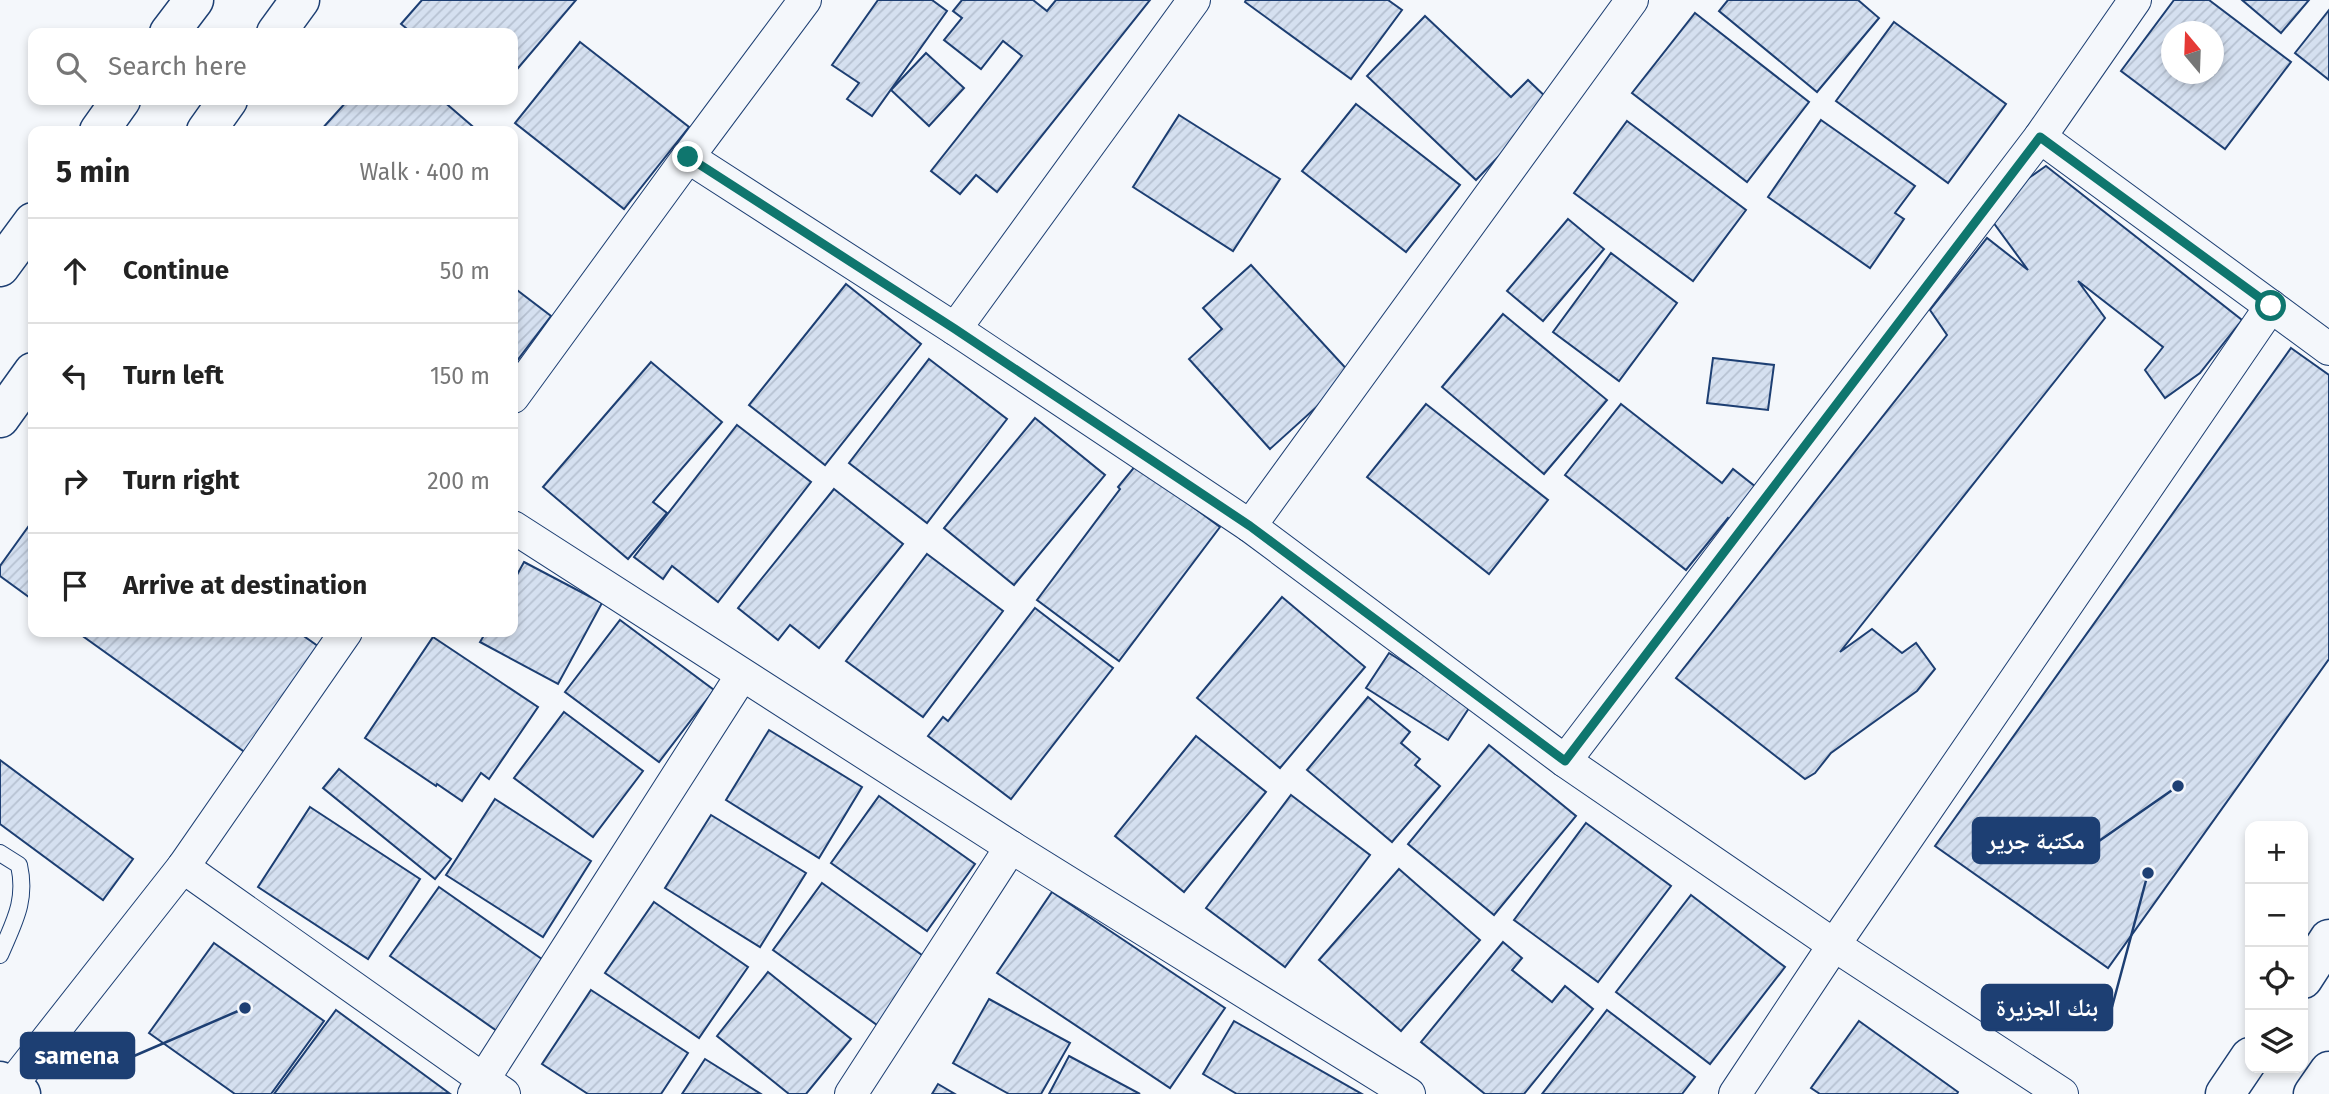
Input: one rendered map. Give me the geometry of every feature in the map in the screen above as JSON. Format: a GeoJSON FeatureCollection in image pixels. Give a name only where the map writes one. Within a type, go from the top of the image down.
{"type":"FeatureCollection","features":[{"type":"Feature","properties":{"kind":"street"},"geometry":{"type":"LineString","coordinates":[[173,28],[194,0]]}},
{"type":"Feature","properties":{"kind":"street"},"geometry":{"type":"LineString","coordinates":[[280,28],[300,0]]}},
{"type":"Feature","properties":{"kind":"street"},"geometry":{"type":"LineString","coordinates":[[518,390],[805,0]]}},
{"type":"Feature","properties":{"kind":"street"},"geometry":{"type":"LineString","coordinates":[[955,329],[1194,0]]}},
{"type":"Feature","properties":{"kind":"street"},"geometry":{"type":"LineString","coordinates":[[1250,526],[1632,0]]}},
{"type":"Feature","properties":{"kind":"street"},"geometry":{"type":"LineString","coordinates":[[1565,761],[2040,137],[2135,0]]}},
{"type":"Feature","properties":{"kind":"street"},"geometry":{"type":"LineString","coordinates":[[103,126],[117,105]]}},
{"type":"Feature","properties":{"kind":"street"},"geometry":{"type":"LineString","coordinates":[[210,126],[224,105]]}},
{"type":"Feature","properties":{"kind":"street"},"geometry":{"type":"LineString","coordinates":[[2040,137],[2329,349]]}},
{"type":"Feature","properties":{"kind":"street"},"geometry":{"type":"LineString","coordinates":[[688,157],[955,329],[1250,526],[1565,761],[1834,945],[2062,1094]]}},
{"type":"Feature","properties":{"kind":"street"},"geometry":{"type":"LineString","coordinates":[[0,267],[28,229]]}},
{"type":"Feature","properties":{"kind":"street"},"geometry":{"type":"LineString","coordinates":[[1735,1094],[2271,306]]}},
{"type":"Feature","properties":{"kind":"street"},"geometry":{"type":"LineString","coordinates":[[0,418],[28,379]]}},
{"type":"Feature","properties":{"kind":"street"},"geometry":{"type":"LineString","coordinates":[[518,530],[1011,847],[1409,1094]]}},
{"type":"Feature","properties":{"kind":"street"},"geometry":{"type":"LineString","coordinates":[[10,1087],[183,867],[343,637]]}},
{"type":"Feature","properties":{"kind":"street"},"geometry":{"type":"LineString","coordinates":[[183,867],[488,1089],[742,675]]}},
{"type":"Feature","properties":{"kind":"street"},"geometry":{"type":"LineString","coordinates":[[851,1094],[1011,847]]}},
{"type":"Feature","properties":{"kind":"street"},"geometry":{"type":"LineString","coordinates":[[2308,971],[2329,939]]}},
{"type":"Feature","properties":{"kind":"street"},"geometry":{"type":"LineString","coordinates":[[2225,1094],[2245,1064]]}},
{"type":"Feature","properties":{"kind":"street"},"geometry":{"type":"LineString","coordinates":[[2313,1094],[2329,1071]]}},
{"type":"Feature","properties":{"kind":"lane"},"geometry":{"type":"LineString","coordinates":[[0,853],[19,865],[23,886],[17,915],[0,955]]}},
{"type":"Feature","properties":{"kind":"building"},"geometry":{"type":"Polygon","coordinates":[[[422,0],[576,0],[518,68],[518,28],[406,28],[401,24],[422,0]]]}},
{"type":"Feature","properties":{"kind":"building"},"geometry":{"type":"Polygon","coordinates":[[[878,0],[932,0],[947,11],[872,116],[847,99],[859,83],[832,65],[878,0]]]}},
{"type":"Feature","properties":{"kind":"building"},"geometry":{"type":"Polygon","coordinates":[[[962,0],[1033,0],[1047,11],[1056,0],[1150,0],[997,192],[976,175],[960,194],[931,171],[1022,56],[1003,41],[981,69],[944,40],[962,18],[953,11],[962,0]]]}},
{"type":"Feature","properties":{"kind":"building"},"geometry":{"type":"Polygon","coordinates":[[[1388,0],[1402,10],[1351,79],[1245,2],[1388,0]]]}},
{"type":"Feature","properties":{"kind":"building"},"geometry":{"type":"Polygon","coordinates":[[[1728,0],[1858,0],[1879,18],[1817,92],[1719,11],[1728,0]]]}},
{"type":"Feature","properties":{"kind":"building"},"geometry":{"type":"Polygon","coordinates":[[[2174,0],[2209,0],[2291,62],[2225,149],[2121,71],[2174,0]]]}},
{"type":"Feature","properties":{"kind":"building"},"geometry":{"type":"Polygon","coordinates":[[[2242,0],[2309,0],[2281,33],[2242,0]]]}},
{"type":"Feature","properties":{"kind":"building"},"geometry":{"type":"Polygon","coordinates":[[[2329,10],[2329,80],[2295,53],[2329,10]]]}},
{"type":"Feature","properties":{"kind":"building"},"geometry":{"type":"Polygon","coordinates":[[[1695,13],[1809,102],[1747,182],[1632,93],[1695,13]]]}},
{"type":"Feature","properties":{"kind":"building"},"geometry":{"type":"Polygon","coordinates":[[[1425,16],[1511,97],[1528,80],[1551,102],[1476,180],[1367,76],[1425,16]]]}},
{"type":"Feature","properties":{"kind":"building"},"geometry":{"type":"Polygon","coordinates":[[[1894,22],[2006,104],[1948,183],[1836,101],[1894,22]]]}},
{"type":"Feature","properties":{"kind":"building"},"geometry":{"type":"Polygon","coordinates":[[[580,42],[689,127],[624,209],[515,123],[580,42]]]}},
{"type":"Feature","properties":{"kind":"building"},"geometry":{"type":"Polygon","coordinates":[[[926,53],[964,88],[929,126],[891,90],[926,53]]]}},
{"type":"Feature","properties":{"kind":"building"},"geometry":{"type":"Polygon","coordinates":[[[1356,104],[1460,185],[1406,252],[1302,171],[1356,104]]]}},
{"type":"Feature","properties":{"kind":"building"},"geometry":{"type":"Polygon","coordinates":[[[343,105],[448,105],[472,126],[325,126],[343,105]]]}},
{"type":"Feature","properties":{"kind":"building"},"geometry":{"type":"Polygon","coordinates":[[[1179,115],[1280,179],[1233,251],[1133,187],[1179,115]]]}},
{"type":"Feature","properties":{"kind":"building"},"geometry":{"type":"Polygon","coordinates":[[[1821,120],[1915,186],[1895,213],[1904,219],[1870,268],[1768,197],[1821,120]]]}},
{"type":"Feature","properties":{"kind":"building"},"geometry":{"type":"Polygon","coordinates":[[[1627,121],[1746,210],[1693,281],[1574,193],[1627,121]]]}},
{"type":"Feature","properties":{"kind":"building"},"geometry":{"type":"Polygon","coordinates":[[[2046,166],[2242,320],[2200,373],[2165,398],[2145,370],[2163,347],[2078,281],[2105,318],[1840,652],[1872,629],[1902,653],[1916,643],[1935,669],[1917,691],[1831,753],[1815,773],[1805,779],[1676,678],[1947,335],[1930,310],[1987,238],[2028,270],[1993,222],[2026,180],[2046,166]]]}},
{"type":"Feature","properties":{"kind":"building"},"geometry":{"type":"Polygon","coordinates":[[[1568,219],[1604,249],[1543,321],[1507,291],[1568,219]]]}},
{"type":"Feature","properties":{"kind":"building"},"geometry":{"type":"Polygon","coordinates":[[[1611,253],[1677,303],[1619,381],[1553,332],[1611,253]]]}},
{"type":"Feature","properties":{"kind":"building"},"geometry":{"type":"Polygon","coordinates":[[[1251,265],[1352,375],[1270,449],[1189,359],[1222,329],[1203,308],[1251,265]]]}},
{"type":"Feature","properties":{"kind":"building"},"geometry":{"type":"Polygon","coordinates":[[[846,284],[921,344],[825,465],[749,405],[846,284]]]}},
{"type":"Feature","properties":{"kind":"building"},"geometry":{"type":"Polygon","coordinates":[[[518,291],[551,316],[518,359],[518,291]]]}},
{"type":"Feature","properties":{"kind":"building"},"geometry":{"type":"Polygon","coordinates":[[[1503,314],[1607,400],[1544,474],[1442,387],[1503,314]]]}},
{"type":"Feature","properties":{"kind":"building"},"geometry":{"type":"Polygon","coordinates":[[[2291,348],[2329,375],[2329,659],[2108,968],[1935,846],[2291,348]]]}},
{"type":"Feature","properties":{"kind":"building"},"geometry":{"type":"Polygon","coordinates":[[[1713,358],[1774,365],[1768,410],[1707,403],[1713,358]]]}},
{"type":"Feature","properties":{"kind":"building"},"geometry":{"type":"Polygon","coordinates":[[[929,359],[1007,419],[927,523],[849,463],[929,359]]]}},
{"type":"Feature","properties":{"kind":"building"},"geometry":{"type":"Polygon","coordinates":[[[651,362],[722,422],[653,502],[667,513],[628,559],[543,487],[651,362]]]}},
{"type":"Feature","properties":{"kind":"building"},"geometry":{"type":"Polygon","coordinates":[[[1426,404],[1548,500],[1489,574],[1367,477],[1426,404]]]}},
{"type":"Feature","properties":{"kind":"building"},"geometry":{"type":"Polygon","coordinates":[[[1621,404],[1722,483],[1733,469],[1761,491],[1735,524],[1728,518],[1686,570],[1565,475],[1621,404]]]}},
{"type":"Feature","properties":{"kind":"building"},"geometry":{"type":"Polygon","coordinates":[[[1035,418],[1105,475],[1014,585],[944,528],[1035,418]]]}},
{"type":"Feature","properties":{"kind":"building"},"geometry":{"type":"Polygon","coordinates":[[[737,425],[811,482],[718,602],[672,566],[663,579],[634,557],[737,425]]]}},
{"type":"Feature","properties":{"kind":"building"},"geometry":{"type":"Polygon","coordinates":[[[1136,465],[1220,527],[1119,661],[1037,600],[1136,465]]]}},
{"type":"Feature","properties":{"kind":"building"},"geometry":{"type":"Polygon","coordinates":[[[834,489],[903,544],[819,648],[790,625],[778,640],[738,608],[834,489]]]}},
{"type":"Feature","properties":{"kind":"building"},"geometry":{"type":"Polygon","coordinates":[[[28,527],[28,596],[0,576],[0,566],[28,527]]]}},
{"type":"Feature","properties":{"kind":"building"},"geometry":{"type":"Polygon","coordinates":[[[927,554],[1003,611],[923,717],[846,661],[927,554]]]}},
{"type":"Feature","properties":{"kind":"building"},"geometry":{"type":"Polygon","coordinates":[[[524,562],[602,603],[558,684],[480,642],[483,637],[518,637],[518,573],[524,562]]]}},
{"type":"Feature","properties":{"kind":"building"},"geometry":{"type":"Polygon","coordinates":[[[1282,597],[1365,667],[1280,768],[1197,698],[1282,597]]]}},
{"type":"Feature","properties":{"kind":"building"},"geometry":{"type":"Polygon","coordinates":[[[1035,608],[1113,668],[1011,799],[928,736],[943,717],[948,721],[1035,608]]]}},
{"type":"Feature","properties":{"kind":"building"},"geometry":{"type":"Polygon","coordinates":[[[620,620],[714,690],[659,762],[565,692],[620,620]]]}},
{"type":"Feature","properties":{"kind":"building"},"geometry":{"type":"Polygon","coordinates":[[[84,637],[305,637],[322,649],[246,753],[84,637]]]}},
{"type":"Feature","properties":{"kind":"building"},"geometry":{"type":"Polygon","coordinates":[[[433,637],[538,707],[489,779],[481,773],[462,801],[365,738],[433,637]]]}},
{"type":"Feature","properties":{"kind":"building"},"geometry":{"type":"Polygon","coordinates":[[[1389,653],[1471,705],[1448,740],[1366,688],[1389,653]]]}},
{"type":"Feature","properties":{"kind":"building"},"geometry":{"type":"Polygon","coordinates":[[[1368,697],[1410,732],[1401,743],[1420,759],[1415,765],[1440,786],[1392,842],[1307,770],[1368,697]]]}},
{"type":"Feature","properties":{"kind":"building"},"geometry":{"type":"Polygon","coordinates":[[[564,712],[643,771],[593,837],[514,778],[564,712]]]}},
{"type":"Feature","properties":{"kind":"building"},"geometry":{"type":"Polygon","coordinates":[[[769,730],[862,787],[819,858],[726,800],[769,730]]]}},
{"type":"Feature","properties":{"kind":"building"},"geometry":{"type":"Polygon","coordinates":[[[1196,736],[1266,792],[1184,892],[1115,836],[1196,736]]]}},
{"type":"Feature","properties":{"kind":"building"},"geometry":{"type":"Polygon","coordinates":[[[1489,745],[1576,816],[1494,915],[1408,844],[1489,745]]]}},
{"type":"Feature","properties":{"kind":"building"},"geometry":{"type":"Polygon","coordinates":[[[0,760],[133,859],[103,900],[0,824],[0,760]]]}},
{"type":"Feature","properties":{"kind":"building"},"geometry":{"type":"Polygon","coordinates":[[[339,769],[451,859],[435,879],[323,788],[339,769]]]}},
{"type":"Feature","properties":{"kind":"building"},"geometry":{"type":"Polygon","coordinates":[[[1291,795],[1370,855],[1285,967],[1206,908],[1291,795]]]}},
{"type":"Feature","properties":{"kind":"building"},"geometry":{"type":"Polygon","coordinates":[[[879,796],[975,864],[927,931],[831,863],[879,796]]]}},
{"type":"Feature","properties":{"kind":"building"},"geometry":{"type":"Polygon","coordinates":[[[495,799],[591,861],[543,937],[446,875],[495,799]]]}},
{"type":"Feature","properties":{"kind":"building"},"geometry":{"type":"Polygon","coordinates":[[[310,807],[420,879],[368,959],[258,887],[310,807]]]}},
{"type":"Feature","properties":{"kind":"building"},"geometry":{"type":"Polygon","coordinates":[[[711,815],[806,873],[760,947],[665,888],[711,815]]]}},
{"type":"Feature","properties":{"kind":"building"},"geometry":{"type":"Polygon","coordinates":[[[1586,823],[1671,886],[1598,982],[1514,920],[1586,823]]]}},
{"type":"Feature","properties":{"kind":"building"},"geometry":{"type":"Polygon","coordinates":[[[1399,869],[1480,940],[1401,1031],[1319,960],[1399,869]]]}},
{"type":"Feature","properties":{"kind":"building"},"geometry":{"type":"Polygon","coordinates":[[[822,883],[926,958],[877,1025],[773,950],[822,883]]]}},
{"type":"Feature","properties":{"kind":"building"},"geometry":{"type":"Polygon","coordinates":[[[439,887],[546,962],[497,1031],[390,956],[439,887]]]}},
{"type":"Feature","properties":{"kind":"building"},"geometry":{"type":"Polygon","coordinates":[[[1052,892],[1225,1008],[1170,1088],[997,973],[1052,892]]]}},
{"type":"Feature","properties":{"kind":"building"},"geometry":{"type":"Polygon","coordinates":[[[1691,895],[1785,967],[1710,1064],[1616,992],[1691,895]]]}},
{"type":"Feature","properties":{"kind":"building"},"geometry":{"type":"Polygon","coordinates":[[[654,902],[748,967],[699,1038],[605,973],[654,902]]]}},
{"type":"Feature","properties":{"kind":"building"},"geometry":{"type":"Polygon","coordinates":[[[1503,942],[1522,958],[1512,970],[1552,1002],[1565,986],[1593,1009],[1524,1094],[1485,1094],[1421,1042],[1503,942]]]}},
{"type":"Feature","properties":{"kind":"building"},"geometry":{"type":"Polygon","coordinates":[[[214,943],[324,1021],[271,1094],[235,1094],[149,1033],[214,943]]]}},
{"type":"Feature","properties":{"kind":"building"},"geometry":{"type":"Polygon","coordinates":[[[768,972],[851,1039],[806,1094],[789,1094],[717,1036],[768,972]]]}},
{"type":"Feature","properties":{"kind":"building"},"geometry":{"type":"Polygon","coordinates":[[[591,990],[688,1053],[661,1094],[588,1094],[542,1064],[591,990]]]}},
{"type":"Feature","properties":{"kind":"building"},"geometry":{"type":"Polygon","coordinates":[[[989,999],[1070,1043],[1041,1094],[1009,1094],[953,1063],[989,999]]]}},
{"type":"Feature","properties":{"kind":"building"},"geometry":{"type":"Polygon","coordinates":[[[336,1010],[449,1093],[274,1094],[336,1010]]]}},
{"type":"Feature","properties":{"kind":"building"},"geometry":{"type":"Polygon","coordinates":[[[1607,1010],[1695,1077],[1682,1094],[1542,1094],[1607,1010]]]}},
{"type":"Feature","properties":{"kind":"building"},"geometry":{"type":"Polygon","coordinates":[[[1234,1021],[1362,1094],[1237,1094],[1203,1074],[1234,1021]]]}},
{"type":"Feature","properties":{"kind":"building"},"geometry":{"type":"Polygon","coordinates":[[[1859,1021],[1958,1092],[1957,1094],[1820,1094],[1811,1088],[1859,1021]]]}},
{"type":"Feature","properties":{"kind":"building"},"geometry":{"type":"Polygon","coordinates":[[[1069,1056],[1140,1094],[1049,1094],[1069,1056]]]}},
{"type":"Feature","properties":{"kind":"building"},"geometry":{"type":"Polygon","coordinates":[[[705,1059],[761,1094],[682,1094],[705,1059]]]}},
{"type":"Feature","properties":{"kind":"building"},"geometry":{"type":"Polygon","coordinates":[[[938,1084],[955,1094],[932,1094],[938,1084]]]}},
{"type":"Feature","properties":{"kind":"place","name":"مكتبة جرير"},"geometry":{"type":"Point","coordinates":[2178,786]}},
{"type":"Feature","properties":{"kind":"place","name":"بنك الجزيرة"},"geometry":{"type":"Point","coordinates":[2148,873]}},
{"type":"Feature","properties":{"kind":"place","name":"samena"},"geometry":{"type":"Point","coordinates":[245,1008]}},
{"type":"Feature","properties":{"kind":"route"},"geometry":{"type":"LineString","coordinates":[[688,157],[955,329],[1250,526],[1565,761],[2040,137],[2271,306]]}}]}
